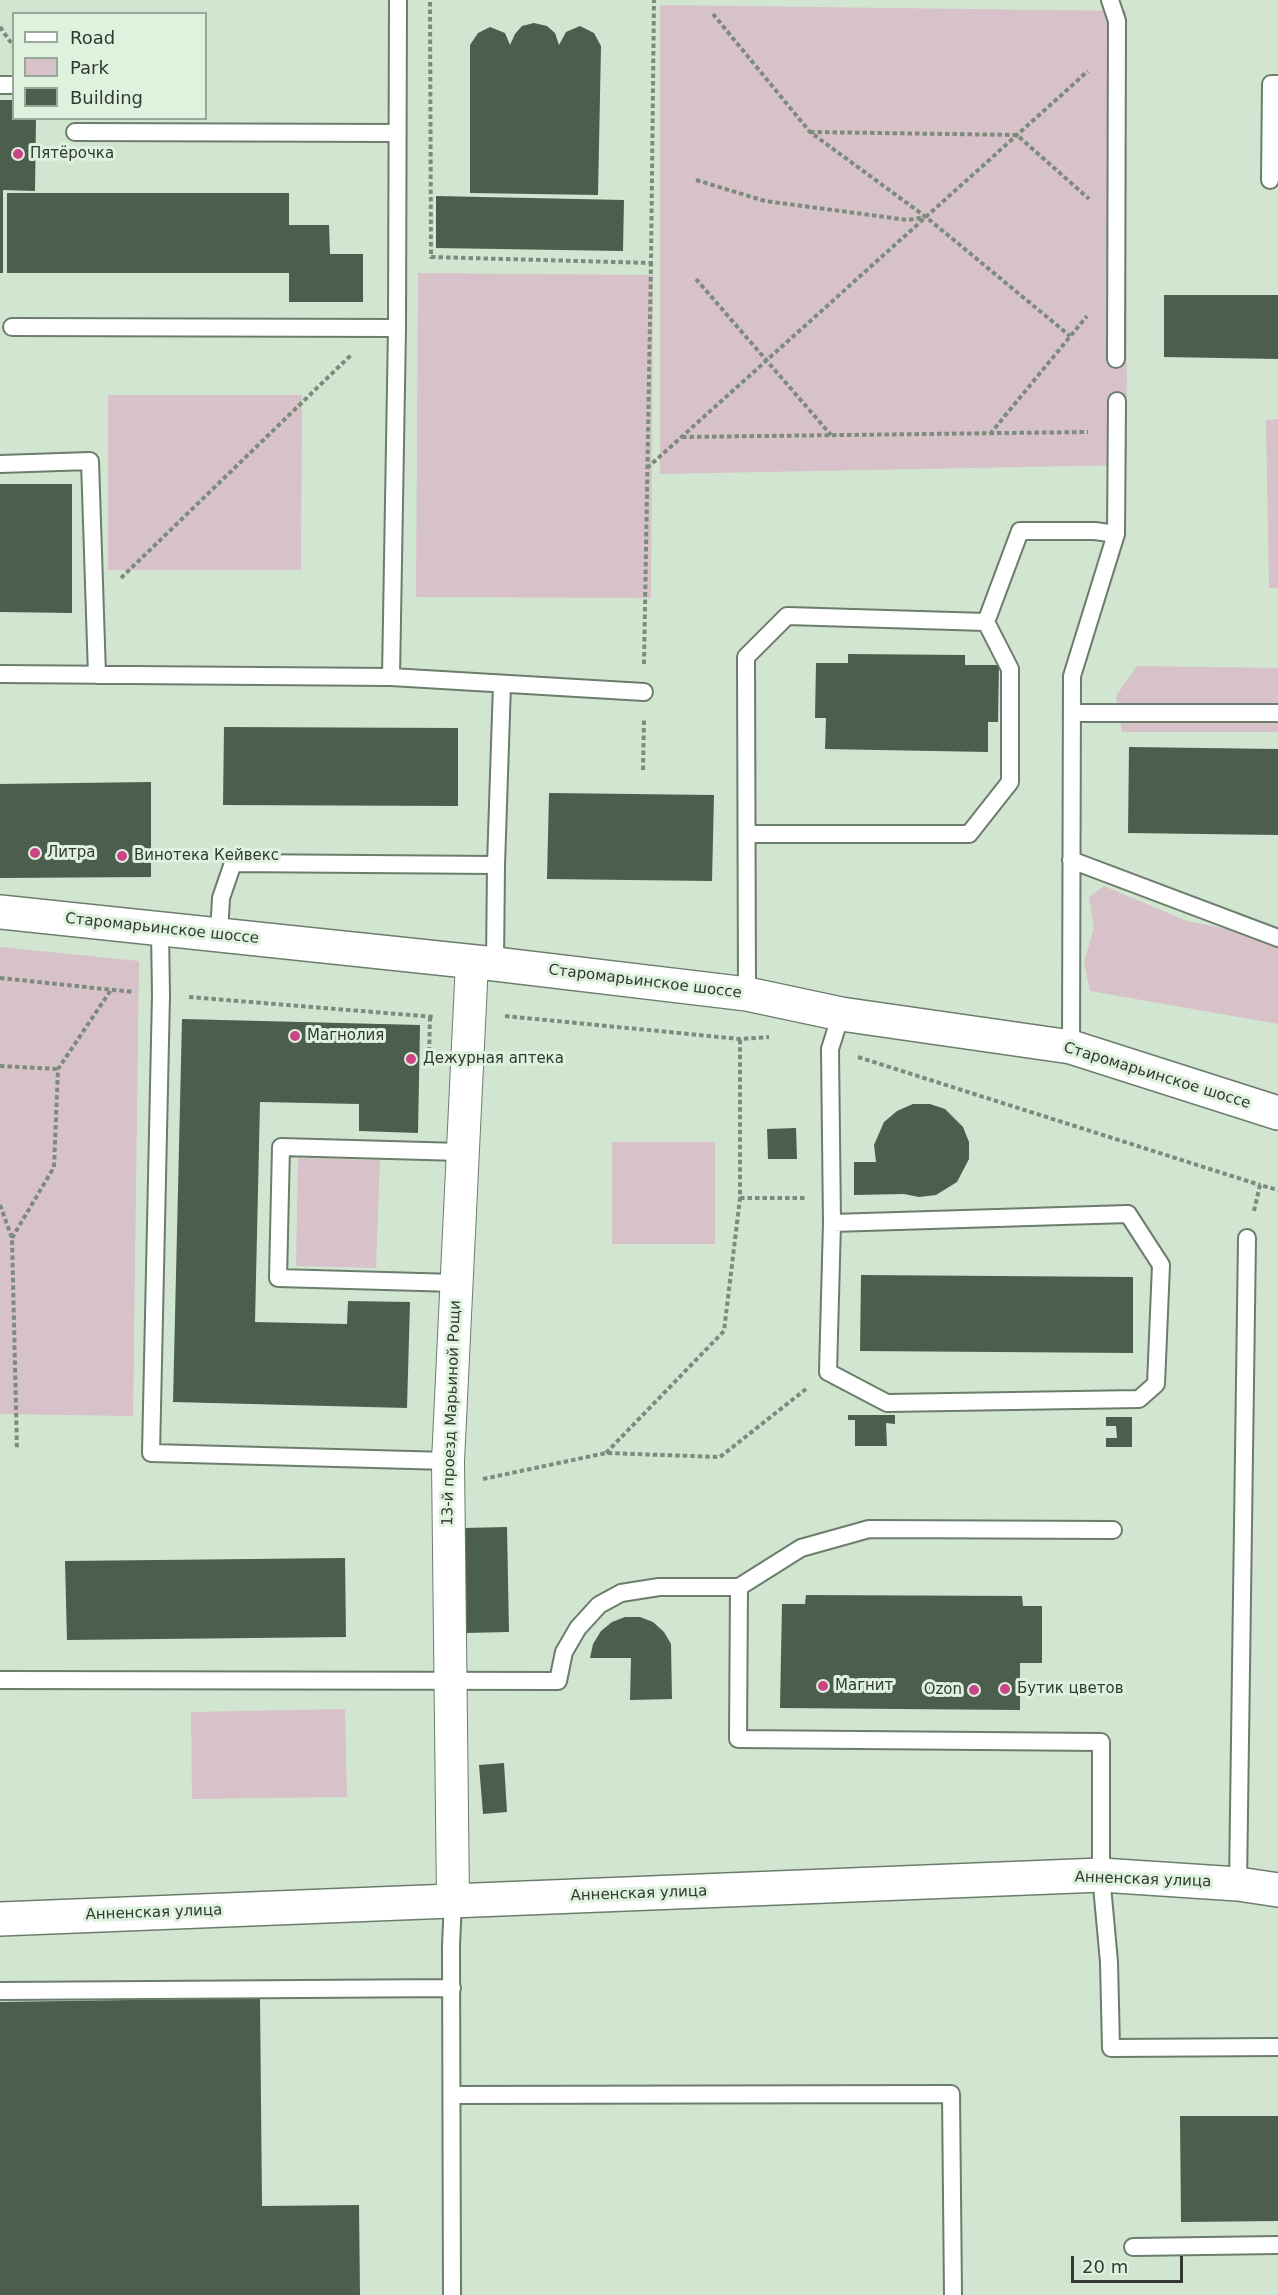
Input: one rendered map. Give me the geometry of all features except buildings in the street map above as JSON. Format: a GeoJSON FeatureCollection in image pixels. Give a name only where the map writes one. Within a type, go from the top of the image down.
{"type":"FeatureCollection","features":[{"type":"Feature","properties":{"kind":"street","name":"Старомарьинское шоссе"},"geometry":{"type":"LineString","coordinates":[[0,912],[484,963],[747,994],[841,1014],[1071,1047],[1278,1113]]}},
{"type":"Feature","properties":{"kind":"street","name":"13-й проезд Марьиной Рощи"},"geometry":{"type":"LineString","coordinates":[[453,1902],[448,1461],[461,1152],[484,963]]}},
{"type":"Feature","properties":{"kind":"street","name":"Анненская улица"},"geometry":{"type":"LineString","coordinates":[[0,1919],[1101,1875],[1238,1884],[1278,1890]]}},
{"type":"Feature","properties":{"kind":"lane"},"geometry":{"type":"LineString","coordinates":[[391,677],[397,328],[398,0]]}},
{"type":"Feature","properties":{"kind":"lane"},"geometry":{"type":"LineString","coordinates":[[1110,0],[1117,21],[1116,359]]}},
{"type":"Feature","properties":{"kind":"lane"},"geometry":{"type":"LineString","coordinates":[[1270,180],[1271,84],[1278,84]]}},
{"type":"Feature","properties":{"kind":"lane"},"geometry":{"type":"LineString","coordinates":[[75,132],[398,133]]}},
{"type":"Feature","properties":{"kind":"lane"},"geometry":{"type":"LineString","coordinates":[[12,327],[397,328]]}},
{"type":"Feature","properties":{"kind":"lane"},"geometry":{"type":"LineString","coordinates":[[1071,1047],[1072,676],[1116,534],[1117,401]]}},
{"type":"Feature","properties":{"kind":"lane"},"geometry":{"type":"LineString","coordinates":[[0,464],[90,462],[97,675]]}},
{"type":"Feature","properties":{"kind":"lane"},"geometry":{"type":"LineString","coordinates":[[747,834],[969,834],[1010,782],[1010,669],[986,622],[1020,531],[1095,531],[1116,534]]}},
{"type":"Feature","properties":{"kind":"lane"},"geometry":{"type":"LineString","coordinates":[[747,994],[746,657],[787,616],[986,622]]}},
{"type":"Feature","properties":{"kind":"lane"},"geometry":{"type":"LineString","coordinates":[[0,674],[391,677],[644,692]]}},
{"type":"Feature","properties":{"kind":"lane"},"geometry":{"type":"LineString","coordinates":[[484,963],[496,865],[502,684]]}},
{"type":"Feature","properties":{"kind":"lane"},"geometry":{"type":"LineString","coordinates":[[1072,713],[1278,713]]}},
{"type":"Feature","properties":{"kind":"lane"},"geometry":{"type":"LineString","coordinates":[[1071,860],[1278,938]]}},
{"type":"Feature","properties":{"kind":"lane"},"geometry":{"type":"LineString","coordinates":[[219,934],[221,898],[233,863],[496,865]]}},
{"type":"Feature","properties":{"kind":"lane"},"geometry":{"type":"LineString","coordinates":[[160,930],[161,995],[151,1453],[448,1461]]}},
{"type":"Feature","properties":{"kind":"lane"},"geometry":{"type":"LineString","coordinates":[[832,1223],[1128,1214],[1161,1266],[1156,1384],[1139,1398],[887,1403],[828,1372],[832,1223],[830,1049],[841,1014]]}},
{"type":"Feature","properties":{"kind":"lane"},"geometry":{"type":"LineString","coordinates":[[456,1283],[279,1278],[281,1147],[461,1152]]}},
{"type":"Feature","properties":{"kind":"lane"},"geometry":{"type":"LineString","coordinates":[[1238,1884],[1247,1238]]}},
{"type":"Feature","properties":{"kind":"lane"},"geometry":{"type":"LineString","coordinates":[[0,1680],[558,1681],[564,1652],[578,1628],[599,1605],[621,1593],[659,1587],[739,1587],[801,1548],[869,1529],[1113,1530]]}},
{"type":"Feature","properties":{"kind":"lane"},"geometry":{"type":"LineString","coordinates":[[739,1587],[738,1739],[1101,1742],[1101,1875],[1109,1962],[1111,2048],[1278,2047]]}},
{"type":"Feature","properties":{"kind":"lane"},"geometry":{"type":"LineString","coordinates":[[452,2295],[453,1902]]}},
{"type":"Feature","properties":{"kind":"lane"},"geometry":{"type":"LineString","coordinates":[[0,1991],[452,1988]]}},
{"type":"Feature","properties":{"kind":"lane"},"geometry":{"type":"LineString","coordinates":[[452,2095],[951,2094],[953,2295]]}},
{"type":"Feature","properties":{"kind":"lane"},"geometry":{"type":"LineString","coordinates":[[1133,2247],[1278,2245]]}},
{"type":"Feature","properties":{"kind":"path"},"geometry":{"type":"LineString","coordinates":[[643,770],[654,0]]}},
{"type":"Feature","properties":{"kind":"path"},"geometry":{"type":"LineString","coordinates":[[430,2],[431,257],[651,263]]}},
{"type":"Feature","properties":{"kind":"path"},"geometry":{"type":"LineString","coordinates":[[713,14],[810,132],[926,217],[1070,336]]}},
{"type":"Feature","properties":{"kind":"path"},"geometry":{"type":"LineString","coordinates":[[0,27],[12,44]]}},
{"type":"Feature","properties":{"kind":"path"},"geometry":{"type":"LineString","coordinates":[[647,468],[1117,45]]}},
{"type":"Feature","properties":{"kind":"path"},"geometry":{"type":"LineString","coordinates":[[810,132],[1017,135],[1093,203]]}},
{"type":"Feature","properties":{"kind":"path"},"geometry":{"type":"LineString","coordinates":[[696,180],[765,201],[908,219],[926,217]]}},
{"type":"Feature","properties":{"kind":"path"},"geometry":{"type":"LineString","coordinates":[[696,279],[831,435]]}},
{"type":"Feature","properties":{"kind":"path"},"geometry":{"type":"LineString","coordinates":[[990,434],[1092,310]]}},
{"type":"Feature","properties":{"kind":"path"},"geometry":{"type":"LineString","coordinates":[[95,603],[379,328]]}},
{"type":"Feature","properties":{"kind":"path"},"geometry":{"type":"LineString","coordinates":[[681,437],[1116,432]]}},
{"type":"Feature","properties":{"kind":"path"},"geometry":{"type":"LineString","coordinates":[[12,1238],[54,1167],[58,1069],[111,990]]}},
{"type":"Feature","properties":{"kind":"path"},"geometry":{"type":"LineString","coordinates":[[505,1016],[740,1039],[772,1037]]}},
{"type":"Feature","properties":{"kind":"path"},"geometry":{"type":"LineString","coordinates":[[606,1453],[724,1331],[741,1198],[740,1039]]}},
{"type":"Feature","properties":{"kind":"path"},"geometry":{"type":"LineString","coordinates":[[830,1049],[1278,1190]]}},
{"type":"Feature","properties":{"kind":"path"},"geometry":{"type":"LineString","coordinates":[[0,1066],[58,1069]]}},
{"type":"Feature","properties":{"kind":"path"},"geometry":{"type":"LineString","coordinates":[[1247,1238],[1260,1185]]}},
{"type":"Feature","properties":{"kind":"path"},"geometry":{"type":"LineString","coordinates":[[741,1198],[831,1198]]}},
{"type":"Feature","properties":{"kind":"path"},"geometry":{"type":"LineString","coordinates":[[0,1205],[12,1238],[17,1449]]}},
{"type":"Feature","properties":{"kind":"path"},"geometry":{"type":"LineString","coordinates":[[481,1479],[606,1453],[720,1457],[828,1372]]}},
{"type":"Feature","properties":{"kind":"green space"},"geometry":{"type":"Polygon","coordinates":[[[660,5],[1126,11],[1127,465],[660,474],[660,5]]]}},
{"type":"Feature","properties":{"kind":"green space"},"geometry":{"type":"Polygon","coordinates":[[[418,273],[653,275],[651,598],[416,597],[418,273]]]}},
{"type":"Feature","properties":{"kind":"green space"},"geometry":{"type":"Polygon","coordinates":[[[108,395],[302,395],[301,570],[108,570],[108,395]]]}},
{"type":"Feature","properties":{"kind":"green space"},"geometry":{"type":"Polygon","coordinates":[[[1278,419],[1278,588],[1269,588],[1266,420],[1278,419]]]}},
{"type":"Feature","properties":{"kind":"green space"},"geometry":{"type":"Polygon","coordinates":[[[1137,666],[1278,668],[1278,732],[1122,732],[1116,696],[1137,666]]]}},
{"type":"Feature","properties":{"kind":"green space"},"geometry":{"type":"Polygon","coordinates":[[[1104,886],[1187,921],[1257,935],[1278,945],[1278,1024],[1090,991],[1084,962],[1094,928],[1089,897],[1104,886]]]}},
{"type":"Feature","properties":{"kind":"green space"},"geometry":{"type":"Polygon","coordinates":[[[0,947],[139,961],[133,1416],[0,1414],[0,947]]]}},
{"type":"Feature","properties":{"kind":"green space"},"geometry":{"type":"Polygon","coordinates":[[[612,1142],[715,1142],[715,1244],[612,1244],[612,1142]]]}},
{"type":"Feature","properties":{"kind":"green space"},"geometry":{"type":"Polygon","coordinates":[[[298,1158],[380,1160],[376,1268],[296,1266],[298,1158]]]}},
{"type":"Feature","properties":{"kind":"green space"},"geometry":{"type":"Polygon","coordinates":[[[345,1709],[347,1797],[192,1799],[191,1712],[345,1709]]]}},
{"type":"Feature","properties":{"kind":"place","name":"Пятёрочка"},"geometry":{"type":"Point","coordinates":[18,154]}},
{"type":"Feature","properties":{"kind":"place","name":"Литра"},"geometry":{"type":"Point","coordinates":[35,853]}},
{"type":"Feature","properties":{"kind":"place","name":"Винотека Кейвекс"},"geometry":{"type":"Point","coordinates":[122,856]}},
{"type":"Feature","properties":{"kind":"place","name":"Магнолия"},"geometry":{"type":"Point","coordinates":[295,1036]}},
{"type":"Feature","properties":{"kind":"place","name":"Дежурная аптека"},"geometry":{"type":"Point","coordinates":[411,1059]}},
{"type":"Feature","properties":{"kind":"place","name":"Магнит"},"geometry":{"type":"Point","coordinates":[823,1686]}},
{"type":"Feature","properties":{"kind":"place","name":"Бутик цветов"},"geometry":{"type":"Point","coordinates":[1005,1689]}},
{"type":"Feature","properties":{"kind":"place","name":"Ozon"},"geometry":{"type":"Point","coordinates":[974,1690]}}]}
